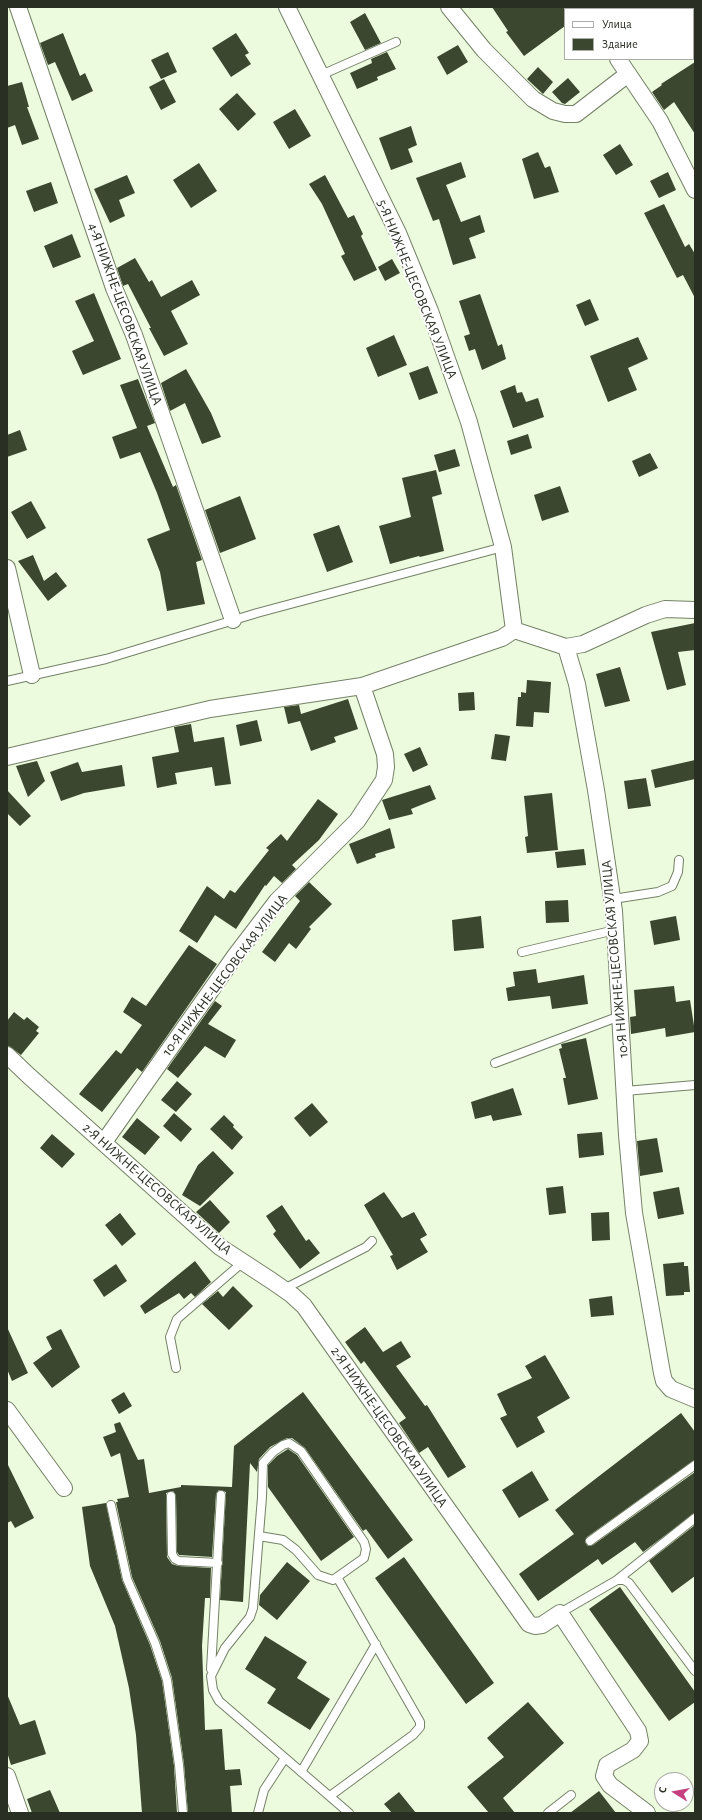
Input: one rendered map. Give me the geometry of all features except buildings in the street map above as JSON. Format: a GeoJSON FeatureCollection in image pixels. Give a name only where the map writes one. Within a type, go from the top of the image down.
{"type":"FeatureCollection","features":[{"type":"Feature","properties":{"kind":"street","name":"4-Я НИЖНЕ-ЦЕСОВСКАЯ УЛИЦА"},"geometry":{"type":"LineString","coordinates":[[18,7],[114,288],[134,336],[233,620]]}},
{"type":"Feature","properties":{"kind":"street","name":"5-Я НИЖНЕ-ЦЕСОВСКАЯ УЛИЦА"},"geometry":{"type":"LineString","coordinates":[[287,7],[398,233],[430,311],[469,422],[502,542],[514,630]]}},
{"type":"Feature","properties":{"kind":"street"},"geometry":{"type":"LineString","coordinates":[[449,7],[495,61],[533,99],[553,111],[564,114],[576,114],[628,74]]}},
{"type":"Feature","properties":{"kind":"street"},"geometry":{"type":"LineString","coordinates":[[619,60],[660,121],[695,190]]}},
{"type":"Feature","properties":{"kind":"street"},"geometry":{"type":"LineString","coordinates":[[7,568],[32,675]]}},
{"type":"Feature","properties":{"kind":"street"},"geometry":{"type":"LineString","coordinates":[[7,757],[210,709],[362,686],[502,638],[514,630],[566,647],[583,644],[646,615],[665,609],[695,610]]}},
{"type":"Feature","properties":{"kind":"street","name":"10-Я НИЖНЕ-ЦЕСОВСКАЯ УЛИЦА"},"geometry":{"type":"LineString","coordinates":[[566,647],[577,684],[596,790],[613,899],[634,1213],[664,1381],[671,1389],[695,1399]]}},
{"type":"Feature","properties":{"kind":"street","name":"10-Я НИЖНЕ-ЦЕСОВСКАЯ УЛИЦА"},"geometry":{"type":"LineString","coordinates":[[104,1142],[235,956],[277,901],[356,821],[384,780],[386,767],[385,754],[362,686]]}},
{"type":"Feature","properties":{"kind":"street","name":"2-Я НИЖНЕ-ЦЕСОВСКАЯ УЛИЦА"},"geometry":{"type":"LineString","coordinates":[[7,1055],[220,1247],[284,1289],[304,1306],[529,1624],[535,1626],[542,1625],[560,1613]]}},
{"type":"Feature","properties":{"kind":"street"},"geometry":{"type":"LineString","coordinates":[[7,1410],[64,1488]]}},
{"type":"Feature","properties":{"kind":"street"},"geometry":{"type":"LineString","coordinates":[[560,1613],[638,1731],[640,1741],[633,1750],[607,1765],[604,1776],[610,1785],[647,1813]]}},
{"type":"Feature","properties":{"kind":"street"},"geometry":{"type":"LineString","coordinates":[[7,1776],[20,1813]]}},
{"type":"Feature","properties":{"kind":"lane"},"geometry":{"type":"LineString","coordinates":[[321,75],[396,42]]}},
{"type":"Feature","properties":{"kind":"lane"},"geometry":{"type":"LineString","coordinates":[[7,681],[106,659],[233,620],[502,542]]}},
{"type":"Feature","properties":{"kind":"lane"},"geometry":{"type":"LineString","coordinates":[[613,899],[658,892],[672,886],[678,872],[679,860]]}},
{"type":"Feature","properties":{"kind":"lane"},"geometry":{"type":"LineString","coordinates":[[522,952],[615,930]]}},
{"type":"Feature","properties":{"kind":"lane"},"geometry":{"type":"LineString","coordinates":[[495,1063],[620,1016]]}},
{"type":"Feature","properties":{"kind":"lane"},"geometry":{"type":"LineString","coordinates":[[625,1091],[695,1085]]}},
{"type":"Feature","properties":{"kind":"lane"},"geometry":{"type":"LineString","coordinates":[[284,1289],[366,1247],[372,1241]]}},
{"type":"Feature","properties":{"kind":"lane"},"geometry":{"type":"LineString","coordinates":[[176,1368],[170,1337],[177,1320],[244,1262]]}},
{"type":"Feature","properties":{"kind":"lane"},"geometry":{"type":"LineString","coordinates":[[211,1676],[225,1648],[250,1617],[253,1608],[263,1463],[273,1452],[289,1443],[301,1451],[364,1542],[366,1549],[364,1558],[333,1580],[318,1575],[296,1550],[283,1540],[259,1536]]}},
{"type":"Feature","properties":{"kind":"lane"},"geometry":{"type":"LineString","coordinates":[[590,1541],[695,1465]]}},
{"type":"Feature","properties":{"kind":"lane"},"geometry":{"type":"LineString","coordinates":[[221,1495],[211,1676],[213,1690],[219,1701],[349,1813]]}},
{"type":"Feature","properties":{"kind":"lane"},"geometry":{"type":"LineString","coordinates":[[171,1496],[172,1554],[175,1559],[179,1562],[218,1563]]}},
{"type":"Feature","properties":{"kind":"lane"},"geometry":{"type":"LineString","coordinates":[[111,1505],[127,1579],[155,1643],[167,1680],[179,1765],[183,1813]]}},
{"type":"Feature","properties":{"kind":"lane"},"geometry":{"type":"LineString","coordinates":[[560,1613],[617,1580],[695,1518]]}},
{"type":"Feature","properties":{"kind":"lane"},"geometry":{"type":"LineString","coordinates":[[330,1796],[413,1735],[420,1728],[420,1722],[417,1716],[337,1577]]}},
{"type":"Feature","properties":{"kind":"lane"},"geometry":{"type":"LineString","coordinates":[[617,1580],[624,1580],[629,1583],[695,1671]]}},
{"type":"Feature","properties":{"kind":"lane"},"geometry":{"type":"LineString","coordinates":[[301,1772],[376,1644]]}},
{"type":"Feature","properties":{"kind":"lane"},"geometry":{"type":"LineString","coordinates":[[258,1813],[264,1790],[270,1778],[285,1758]]}},
{"type":"Feature","properties":{"kind":"lane"},"geometry":{"type":"LineString","coordinates":[[548,1813],[571,1795]]}}]}
